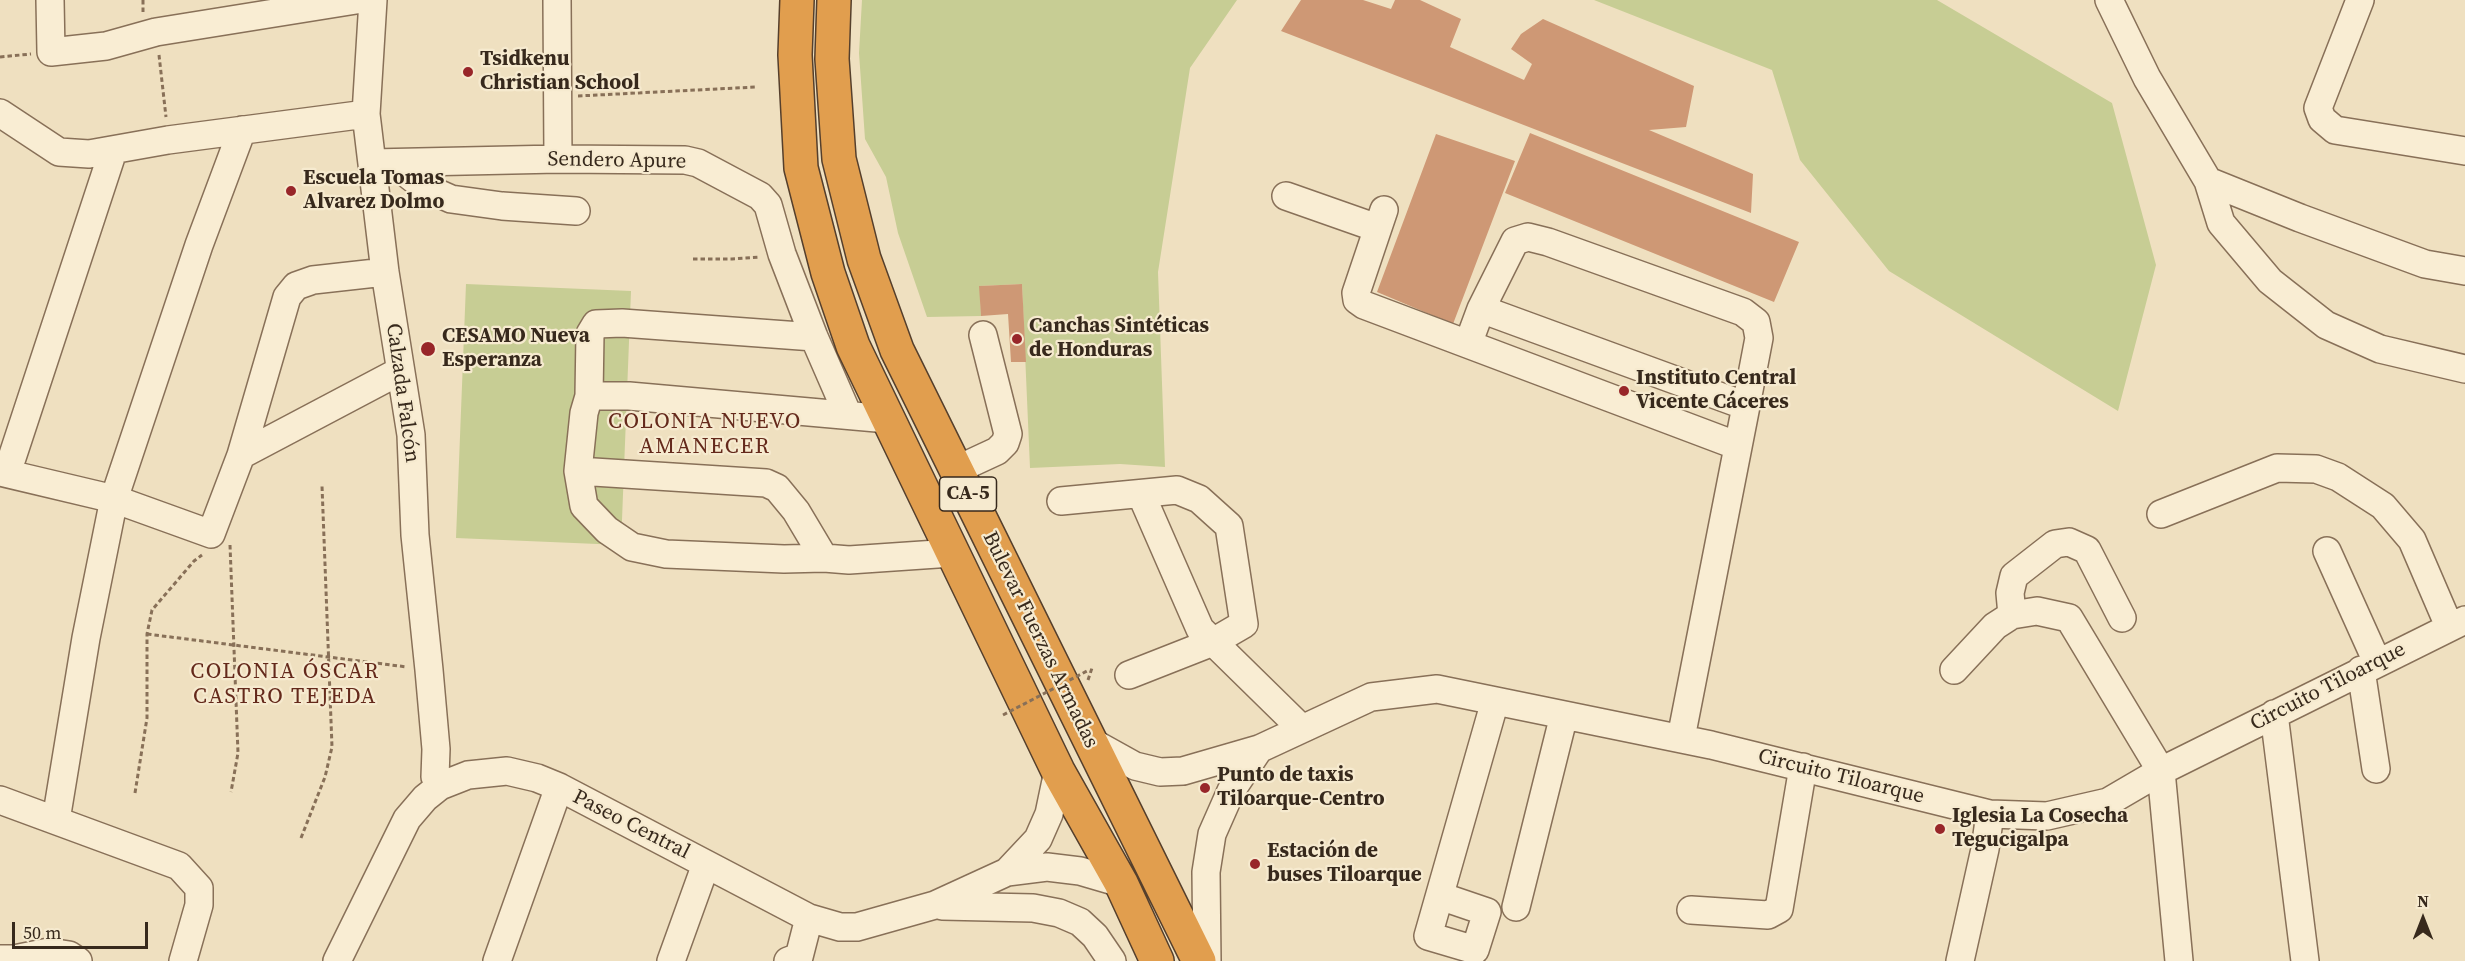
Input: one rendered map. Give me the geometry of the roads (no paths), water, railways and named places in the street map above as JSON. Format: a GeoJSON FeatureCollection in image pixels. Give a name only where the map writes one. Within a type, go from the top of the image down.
{"type":"FeatureCollection","features":[{"type":"Feature","properties":{"kind":"highway","name":"Bulevar Fuerzas Armadas"},"geometry":{"type":"LineString","coordinates":[[797,0],[795,55],[801,168],[828,273],[853,346],[1058,771],[1121,883],[1158,961]]}},
{"type":"Feature","properties":{"kind":"highway","name":"Bulevar Fuerzas Armadas"},"geometry":{"type":"LineString","coordinates":[[834,0],[832,59],[839,159],[864,259],[897,350],[1199,961]]}},
{"type":"Feature","properties":{"kind":"street"},"geometry":{"type":"LineString","coordinates":[[50,0],[51,52],[106,46],[156,32],[356,0]]}},
{"type":"Feature","properties":{"kind":"street","name":"Calzada Falcón"},"geometry":{"type":"LineString","coordinates":[[373,0],[366,114],[383,163],[386,272],[411,435],[416,535],[436,749],[435,777],[440,786]]}},
{"type":"Feature","properties":{"kind":"street"},"geometry":{"type":"LineString","coordinates":[[558,0],[558,159]]}},
{"type":"Feature","properties":{"kind":"street"},"geometry":{"type":"LineString","coordinates":[[2109,0],[2147,78],[2208,181],[2221,223],[2270,281],[2326,325],[2380,349],[2465,369]]}},
{"type":"Feature","properties":{"kind":"street"},"geometry":{"type":"LineString","coordinates":[[2360,0],[2318,108],[2322,119],[2335,130],[2465,151]]}},
{"type":"Feature","properties":{"kind":"street"},"geometry":{"type":"LineString","coordinates":[[0,113],[59,152],[89,154],[168,140],[366,114]]}},
{"type":"Feature","properties":{"kind":"street"},"geometry":{"type":"LineString","coordinates":[[56,820],[86,638],[114,499],[199,245],[242,130]]}},
{"type":"Feature","properties":{"kind":"street"},"geometry":{"type":"LineString","coordinates":[[113,151],[3,472],[114,499],[207,544],[241,455],[287,297],[296,286],[313,280],[386,272]]}},
{"type":"Feature","properties":{"kind":"street","name":"Sendero Apure"},"geometry":{"type":"LineString","coordinates":[[383,163],[558,159],[685,160],[698,163],[760,196],[768,205],[782,254],[813,337],[848,414]]}},
{"type":"Feature","properties":{"kind":"street"},"geometry":{"type":"LineString","coordinates":[[383,163],[424,187],[451,199],[502,206],[576,211]]}},
{"type":"Feature","properties":{"kind":"street"},"geometry":{"type":"LineString","coordinates":[[2208,181],[2425,264],[2465,272]]}},
{"type":"Feature","properties":{"kind":"street"},"geometry":{"type":"LineString","coordinates":[[1286,196],[1380,219],[1356,293],[1357,300],[1364,305],[1738,446]]}},
{"type":"Feature","properties":{"kind":"street"},"geometry":{"type":"LineString","coordinates":[[1468,344],[1480,309],[1515,241],[1528,237],[1548,242],[1743,312],[1756,322],[1759,338],[1681,738]]}},
{"type":"Feature","properties":{"kind":"street"},"geometry":{"type":"LineString","coordinates":[[1480,309],[1746,406]]}},
{"type":"Feature","properties":{"kind":"street"},"geometry":{"type":"LineString","coordinates":[[813,337],[622,323],[596,324],[590,333],[589,396],[584,413],[578,471],[584,506],[607,530],[632,547],[666,554],[849,560],[952,553]]}},
{"type":"Feature","properties":{"kind":"street"},"geometry":{"type":"LineString","coordinates":[[956,470],[997,451],[1005,443],[1008,434],[983,335]]}},
{"type":"Feature","properties":{"kind":"street"},"geometry":{"type":"LineString","coordinates":[[241,455],[400,371]]}},
{"type":"Feature","properties":{"kind":"street"},"geometry":{"type":"LineString","coordinates":[[589,396],[629,396],[888,419]]}},
{"type":"Feature","properties":{"kind":"street"},"geometry":{"type":"LineString","coordinates":[[2161,514],[2277,468],[2316,469],[2338,477],[2383,506],[2412,540],[2457,623]]}},
{"type":"Feature","properties":{"kind":"street"},"geometry":{"type":"LineString","coordinates":[[578,471],[766,483],[777,488],[796,511],[824,558]]}},
{"type":"Feature","properties":{"kind":"street"},"geometry":{"type":"LineString","coordinates":[[1061,501],[1178,490],[1199,499],[1229,526],[1251,679]]}},
{"type":"Feature","properties":{"kind":"street"},"geometry":{"type":"LineString","coordinates":[[1141,494],[1200,629],[1302,729]]}},
{"type":"Feature","properties":{"kind":"street"},"geometry":{"type":"LineString","coordinates":[[2012,615],[2010,592],[2014,576],[2055,544],[2069,542],[2087,550],[2122,618]]}},
{"type":"Feature","properties":{"kind":"street"},"geometry":{"type":"LineString","coordinates":[[2327,551],[2369,666],[2376,769]]}},
{"type":"Feature","properties":{"kind":"street"},"geometry":{"type":"LineString","coordinates":[[1954,670],[1995,626],[2012,615],[2037,611],[2069,618],[2161,771],[2180,961]]}},
{"type":"Feature","properties":{"kind":"street","name":"Circuito Tiloarque"},"geometry":{"type":"LineString","coordinates":[[1090,741],[1134,766],[1160,772],[1183,771],[1259,749],[1371,697],[1437,690],[1681,738],[1990,814],[2047,816],[2108,802],[2161,771],[2457,623]]}},
{"type":"Feature","properties":{"kind":"street"},"geometry":{"type":"LineString","coordinates":[[1129,675],[1213,642],[1244,624]]}},
{"type":"Feature","properties":{"kind":"street"},"geometry":{"type":"LineString","coordinates":[[1440,896],[1495,701]]}},
{"type":"Feature","properties":{"kind":"street"},"geometry":{"type":"LineString","coordinates":[[2274,714],[2305,961]]}},
{"type":"Feature","properties":{"kind":"street"},"geometry":{"type":"LineString","coordinates":[[1516,907],[1564,715]]}},
{"type":"Feature","properties":{"kind":"street"},"geometry":{"type":"LineString","coordinates":[[1207,961],[1205,894],[1212,834],[1231,791],[1259,749]]}},
{"type":"Feature","properties":{"kind":"street"},"geometry":{"type":"LineString","coordinates":[[1691,910],[1768,915],[1779,909],[1803,767]]}},
{"type":"Feature","properties":{"kind":"street","name":"Paseo Central"},"geometry":{"type":"LineString","coordinates":[[337,961],[407,819],[424,798],[440,786],[468,775],[507,771],[537,778],[559,787],[808,918],[840,927],[857,927],[935,905],[1007,872],[1047,867],[1080,871],[1121,883]]}},
{"type":"Feature","properties":{"kind":"street","name":"Paseo Central"},"geometry":{"type":"LineString","coordinates":[[1007,872],[1038,839],[1049,814],[1058,771]]}},
{"type":"Feature","properties":{"kind":"street"},"geometry":{"type":"LineString","coordinates":[[497,961],[559,787]]}},
{"type":"Feature","properties":{"kind":"street"},"geometry":{"type":"LineString","coordinates":[[0,800],[178,866],[198,888],[198,904],[183,961]]}},
{"type":"Feature","properties":{"kind":"street"},"geometry":{"type":"LineString","coordinates":[[1960,961],[1985,849],[1990,814]]}},
{"type":"Feature","properties":{"kind":"street"},"geometry":{"type":"LineString","coordinates":[[671,961],[706,864]]}},
{"type":"Feature","properties":{"kind":"street"},"geometry":{"type":"LineString","coordinates":[[935,905],[1033,908],[1059,913],[1080,922],[1095,936],[1112,961]]}},
{"type":"Feature","properties":{"kind":"street"},"geometry":{"type":"LineString","coordinates":[[797,960],[808,918]]}},
{"type":"Feature","properties":{"kind":"street"},"geometry":{"type":"LineString","coordinates":[[0,959],[14,959],[50,952],[69,955],[78,961]]}},
{"type":"Feature","properties":{"kind":"place","name":"Tsidkenu Christian School"},"geometry":{"type":"Point","coordinates":[468,72]}},
{"type":"Feature","properties":{"kind":"place","name":"Escuela Tomas Alvarez Dolmo"},"geometry":{"type":"Point","coordinates":[291,191]}},
{"type":"Feature","properties":{"kind":"place","name":"Canchas Sintéticas de Honduras"},"geometry":{"type":"Point","coordinates":[1017,339]}},
{"type":"Feature","properties":{"kind":"place","name":"CESAMO Nueva Esperanza"},"geometry":{"type":"Point","coordinates":[428,349]}},
{"type":"Feature","properties":{"kind":"place","name":"Instituto Central Vicente Cáceres"},"geometry":{"type":"Point","coordinates":[1624,391]}},
{"type":"Feature","properties":{"kind":"place","name":"Punto de taxis Tiloarque-Centro"},"geometry":{"type":"Point","coordinates":[1205,788]}},
{"type":"Feature","properties":{"kind":"place","name":"Iglesia La Cosecha Tegucigalpa"},"geometry":{"type":"Point","coordinates":[1940,829]}},
{"type":"Feature","properties":{"kind":"place","name":"Estación de buses Tiloarque"},"geometry":{"type":"Point","coordinates":[1255,864]}},
{"type":"Feature","properties":{"kind":"district","name":"COLONIA NUEVO AMANECER"},"geometry":{"type":"Point","coordinates":[705,434]}},
{"type":"Feature","properties":{"kind":"district","name":"COLONIA ÓSCAR CASTRO TEJEDA"},"geometry":{"type":"Point","coordinates":[285,684]}}]}
